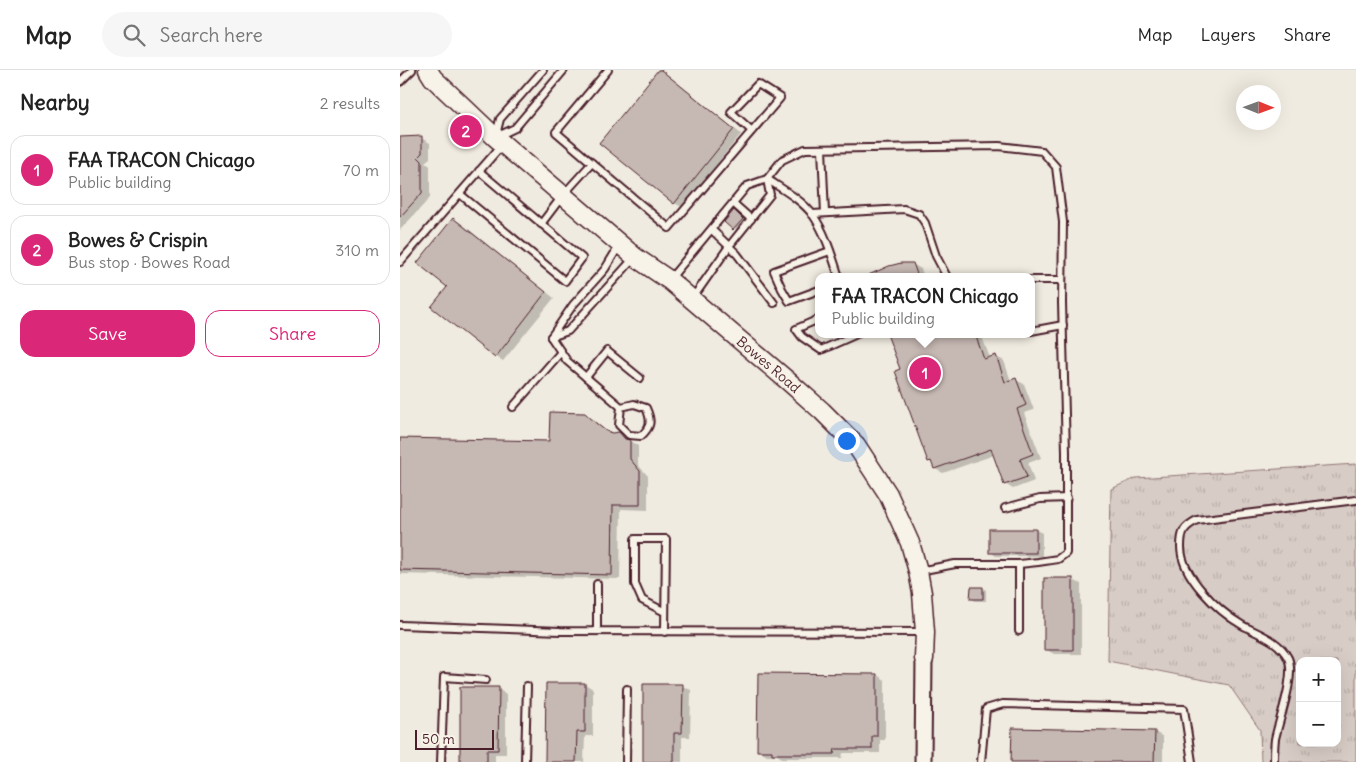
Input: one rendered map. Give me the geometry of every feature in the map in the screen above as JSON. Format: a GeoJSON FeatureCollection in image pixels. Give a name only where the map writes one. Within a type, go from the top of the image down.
{"type":"FeatureCollection","features":[{"type":"Feature","properties":{"kind":"main road","name":"Bowes Road"},"geometry":{"type":"LineString","coordinates":[[428,70],[433,78],[499,141],[635,257],[669,280],[822,410],[856,445],[888,494],[910,543],[922,592],[925,632],[924,659]]}},
{"type":"Feature","properties":{"kind":"street","name":"Bowes Road"},"geometry":{"type":"LineString","coordinates":[[923,762],[924,659]]}},
{"type":"Feature","properties":{"kind":"lane"},"geometry":{"type":"LineString","coordinates":[[400,82],[412,70]]}},
{"type":"Feature","properties":{"kind":"lane"},"geometry":{"type":"LineString","coordinates":[[499,141],[500,119],[543,70]]}},
{"type":"Feature","properties":{"kind":"lane"},"geometry":{"type":"LineString","coordinates":[[400,262],[479,171],[499,141],[514,128],[564,70]]}},
{"type":"Feature","properties":{"kind":"lane"},"geometry":{"type":"LineString","coordinates":[[608,70],[556,132],[669,228],[752,131],[780,98],[758,84],[731,112],[752,131]]}},
{"type":"Feature","properties":{"kind":"lane"},"geometry":{"type":"LineString","coordinates":[[669,280],[748,186],[767,179],[782,160],[805,149],[999,146],[1042,151],[1056,167],[1063,222],[1062,280],[1067,498],[1066,553],[1058,559],[1019,564],[955,564],[918,572]]}},
{"type":"Feature","properties":{"kind":"lane"},"geometry":{"type":"LineString","coordinates":[[822,149],[825,213]]}},
{"type":"Feature","properties":{"kind":"lane"},"geometry":{"type":"LineString","coordinates":[[541,224],[563,195],[592,163]]}},
{"type":"Feature","properties":{"kind":"lane"},"geometry":{"type":"LineString","coordinates":[[460,194],[565,281],[582,258],[479,171]]}},
{"type":"Feature","properties":{"kind":"lane"},"geometry":{"type":"LineString","coordinates":[[767,179],[795,198],[812,214],[824,234],[838,273]]}},
{"type":"Feature","properties":{"kind":"lane"},"geometry":{"type":"LineString","coordinates":[[691,300],[730,245],[770,195],[767,179]]}},
{"type":"Feature","properties":{"kind":"lane"},"geometry":{"type":"LineString","coordinates":[[733,203],[751,219]]}},
{"type":"Feature","properties":{"kind":"lane"},"geometry":{"type":"LineString","coordinates":[[812,214],[904,208],[919,214],[925,222],[936,256],[945,273]]}},
{"type":"Feature","properties":{"kind":"lane"},"geometry":{"type":"LineString","coordinates":[[712,230],[730,245],[774,303]]}},
{"type":"Feature","properties":{"kind":"lane"},"geometry":{"type":"LineString","coordinates":[[552,337],[573,305],[605,269],[620,244]]}},
{"type":"Feature","properties":{"kind":"lane"},"geometry":{"type":"LineString","coordinates":[[815,291],[789,301],[774,271],[830,251]]}},
{"type":"Feature","properties":{"kind":"lane"},"geometry":{"type":"LineString","coordinates":[[552,337],[568,331],[635,257]]}},
{"type":"Feature","properties":{"kind":"lane"},"geometry":{"type":"LineString","coordinates":[[1035,280],[1062,280]]}},
{"type":"Feature","properties":{"kind":"lane"},"geometry":{"type":"LineString","coordinates":[[815,321],[796,329],[802,337],[821,350],[848,338]]}},
{"type":"Feature","properties":{"kind":"lane"},"geometry":{"type":"LineString","coordinates":[[1035,330],[1063,325]]}},
{"type":"Feature","properties":{"kind":"lane"},"geometry":{"type":"LineString","coordinates":[[552,337],[567,361],[620,407]]}},
{"type":"Feature","properties":{"kind":"lane"},"geometry":{"type":"LineString","coordinates":[[586,377],[607,350],[640,378]]}},
{"type":"Feature","properties":{"kind":"lane"},"geometry":{"type":"LineString","coordinates":[[513,407],[561,352]]}},
{"type":"Feature","properties":{"kind":"lane"},"geometry":{"type":"LineString","coordinates":[[634,404],[646,408],[650,417],[648,430],[641,436],[629,435],[619,425],[620,407],[634,404]]}},
{"type":"Feature","properties":{"kind":"lane"},"geometry":{"type":"LineString","coordinates":[[1005,508],[1040,499],[1067,498]]}},
{"type":"Feature","properties":{"kind":"lane"},"geometry":{"type":"LineString","coordinates":[[1274,762],[1274,742],[1289,682],[1290,666],[1288,658],[1274,641],[1229,616],[1197,585],[1185,565],[1181,552],[1183,531],[1188,525],[1197,520],[1356,500]]}},
{"type":"Feature","properties":{"kind":"lane"},"geometry":{"type":"LineString","coordinates":[[665,612],[642,600],[634,584],[635,539],[666,539],[665,632]]}},
{"type":"Feature","properties":{"kind":"lane"},"geometry":{"type":"LineString","coordinates":[[1019,564],[1019,631]]}},
{"type":"Feature","properties":{"kind":"lane"},"geometry":{"type":"LineString","coordinates":[[597,584],[597,631]]}},
{"type":"Feature","properties":{"kind":"lane"},"geometry":{"type":"LineString","coordinates":[[400,626],[665,632],[925,632]]}},
{"type":"Feature","properties":{"kind":"lane"},"geometry":{"type":"LineString","coordinates":[[442,762],[444,677],[486,680]]}},
{"type":"Feature","properties":{"kind":"lane"},"geometry":{"type":"LineString","coordinates":[[525,762],[527,686]]}},
{"type":"Feature","properties":{"kind":"lane"},"geometry":{"type":"LineString","coordinates":[[626,762],[627,689]]}},
{"type":"Feature","properties":{"kind":"lane"},"geometry":{"type":"LineString","coordinates":[[982,762],[986,709],[1003,704],[1184,709],[1192,762]]}},
{"type":"Feature","properties":{"kind":"green space"},"geometry":{"type":"Polygon","coordinates":[[[1356,464],[1356,762],[1261,762],[1260,730],[1229,685],[1108,661],[1111,489],[1136,478],[1356,464]]]}},
{"type":"Feature","properties":{"kind":"building"},"geometry":{"type":"Polygon","coordinates":[[[658,70],[661,70],[734,129],[674,204],[599,143],[658,70]]]}},
{"type":"Feature","properties":{"kind":"building"},"geometry":{"type":"Polygon","coordinates":[[[422,136],[422,153],[418,157],[422,161],[422,193],[400,217],[400,137],[422,136]]]}},
{"type":"Feature","properties":{"kind":"building"},"geometry":{"type":"Polygon","coordinates":[[[734,210],[743,219],[733,230],[724,222],[734,210]]]}},
{"type":"Feature","properties":{"kind":"building"},"geometry":{"type":"Polygon","coordinates":[[[453,218],[546,292],[495,358],[431,307],[447,287],[417,263],[453,218]]]}},
{"type":"Feature","properties":{"kind":"building"},"geometry":{"type":"Polygon","coordinates":[[[913,263],[917,273],[873,273],[889,266],[913,263]]]}},
{"type":"Feature","properties":{"kind":"building"},"geometry":{"type":"Polygon","coordinates":[[[888,338],[976,338],[984,359],[996,355],[1005,382],[1016,378],[1026,405],[1017,409],[1033,454],[1020,459],[1027,477],[1004,485],[991,449],[934,469],[931,461],[928,462],[895,371],[900,369],[888,338]]]}},
{"type":"Feature","properties":{"kind":"building"},"geometry":{"type":"Polygon","coordinates":[[[550,412],[585,413],[606,431],[612,433],[619,432],[625,439],[630,440],[630,459],[640,471],[640,505],[613,505],[612,575],[400,570],[400,438],[549,441],[550,412]]]}},
{"type":"Feature","properties":{"kind":"building"},"geometry":{"type":"Polygon","coordinates":[[[989,529],[1036,529],[1036,553],[989,553],[989,529]]]}},
{"type":"Feature","properties":{"kind":"building"},"geometry":{"type":"Polygon","coordinates":[[[1044,578],[1073,578],[1073,650],[1044,650],[1044,578]]]}},
{"type":"Feature","properties":{"kind":"building"},"geometry":{"type":"Polygon","coordinates":[[[971,587],[983,587],[983,599],[970,599],[971,587]]]}},
{"type":"Feature","properties":{"kind":"building"},"geometry":{"type":"Polygon","coordinates":[[[758,673],[877,674],[877,736],[872,736],[872,749],[835,749],[834,754],[772,754],[772,751],[757,751],[758,673]]]}},
{"type":"Feature","properties":{"kind":"building"},"geometry":{"type":"Polygon","coordinates":[[[546,683],[585,683],[585,732],[577,732],[576,762],[545,762],[546,683]]]}},
{"type":"Feature","properties":{"kind":"building"},"geometry":{"type":"Polygon","coordinates":[[[643,684],[683,684],[682,733],[674,733],[674,762],[643,762],[643,684]]]}},
{"type":"Feature","properties":{"kind":"building"},"geometry":{"type":"Polygon","coordinates":[[[460,687],[499,687],[498,750],[487,750],[487,762],[460,762],[460,687]]]}},
{"type":"Feature","properties":{"kind":"building"},"geometry":{"type":"Polygon","coordinates":[[[1012,728],[1155,731],[1154,762],[1011,762],[1012,728]]]}},
{"type":"Feature","properties":{"kind":"place","name":"Bowes & Crispin"},"geometry":{"type":"Point","coordinates":[466,131]}},
{"type":"Feature","properties":{"kind":"place","name":"FAA TRACON Chicago"},"geometry":{"type":"Point","coordinates":[925,373]}}]}
